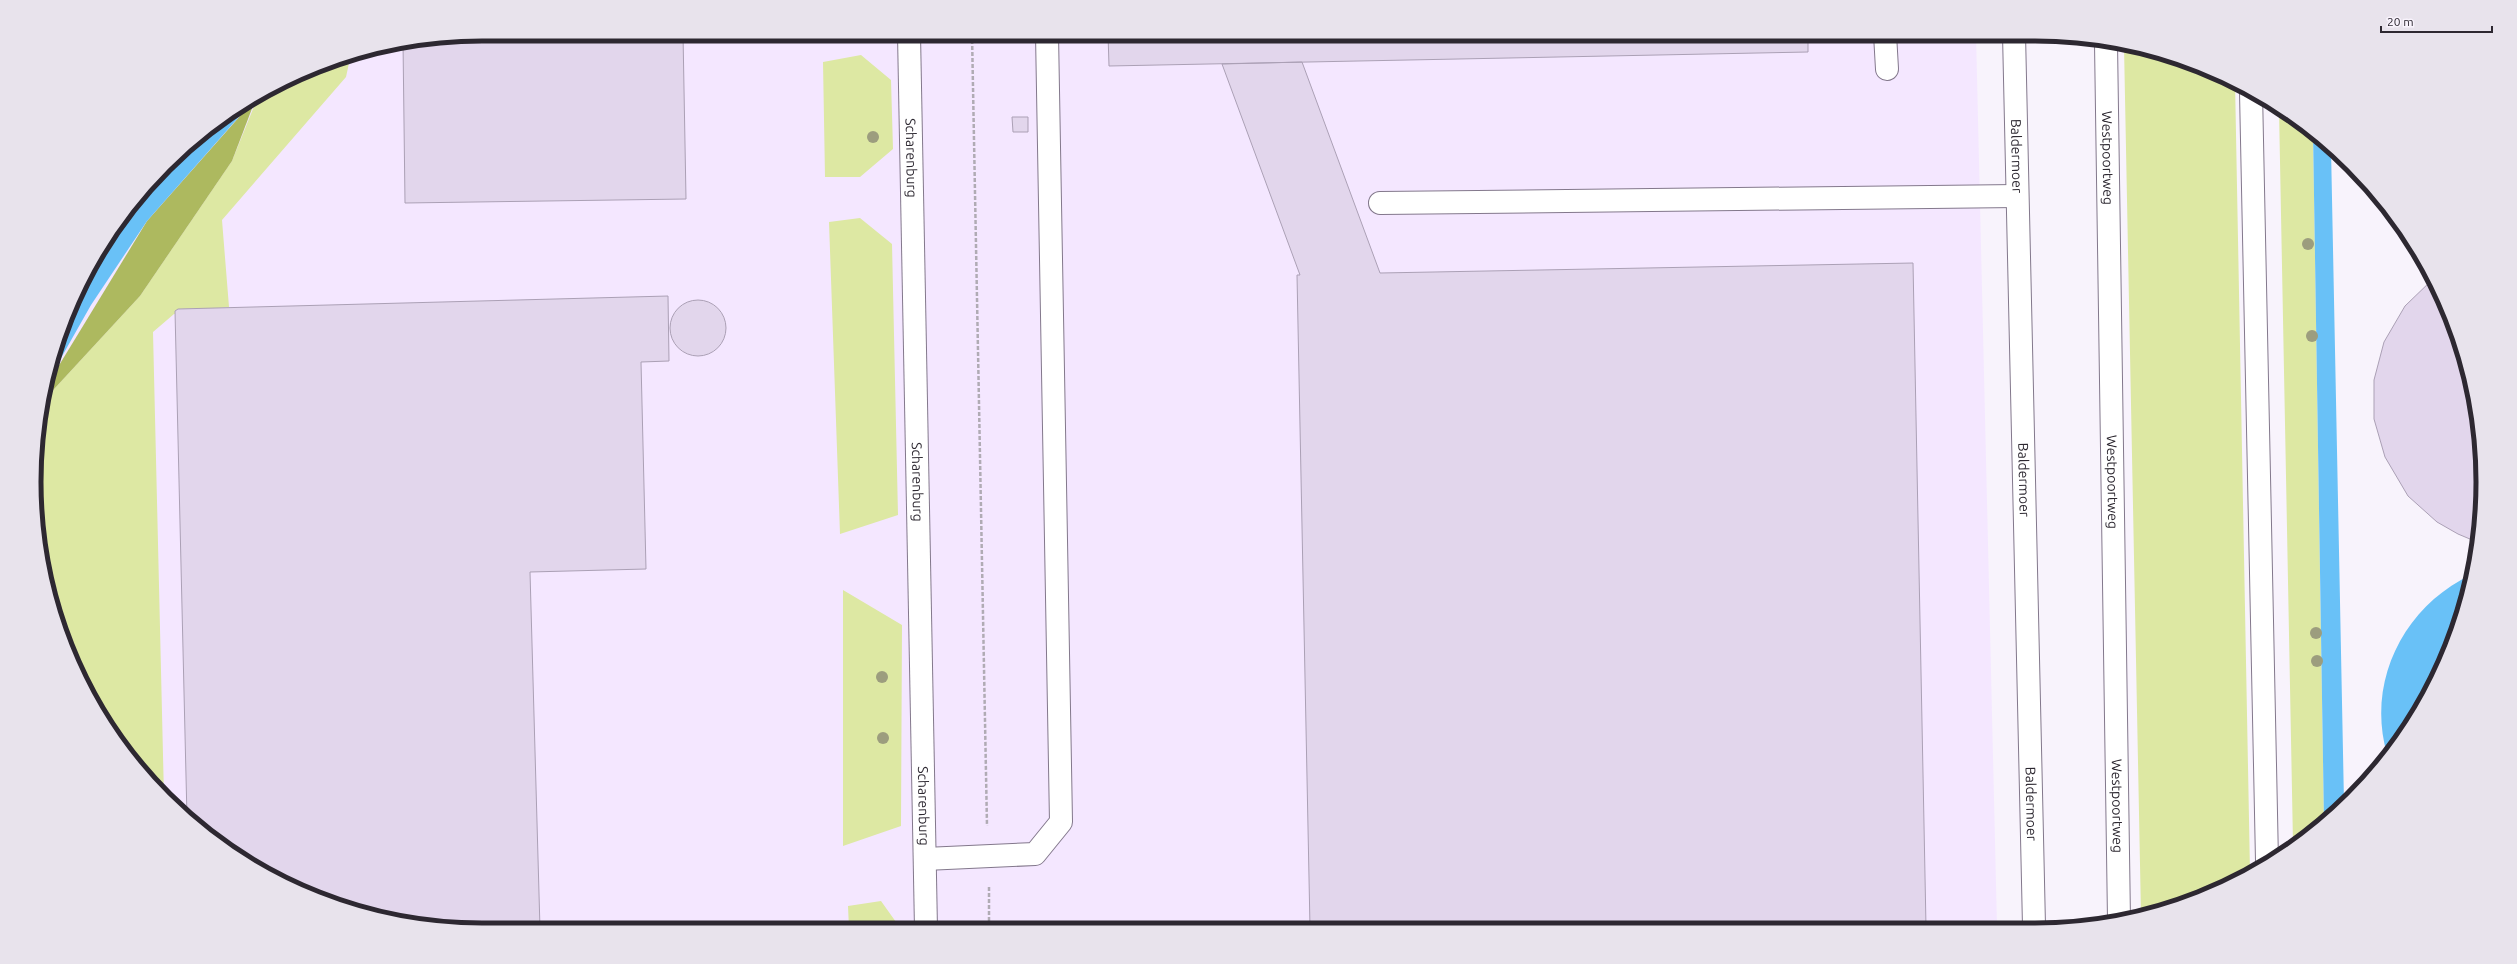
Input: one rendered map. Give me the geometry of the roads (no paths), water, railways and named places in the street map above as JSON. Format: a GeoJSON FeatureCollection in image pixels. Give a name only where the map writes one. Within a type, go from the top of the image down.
{"type":"FeatureCollection","features":[{"type":"Feature","properties":{"kind":"street","name":"Scharenburg"},"geometry":{"type":"LineString","coordinates":[[909,41],[926,923]]}},
{"type":"Feature","properties":{"kind":"street"},"geometry":{"type":"LineString","coordinates":[[925,859],[988,858],[1035,854],[1061,822],[1047,41]]}},
{"type":"Feature","properties":{"kind":"street"},"geometry":{"type":"LineString","coordinates":[[1885,41],[1887,69]]}},
{"type":"Feature","properties":{"kind":"street","name":"Baldermoer"},"geometry":{"type":"LineString","coordinates":[[2014,41],[2034,923]]}},
{"type":"Feature","properties":{"kind":"street","name":"Westpoortweg"},"geometry":{"type":"LineString","coordinates":[[2106,47],[2119,915]]}},
{"type":"Feature","properties":{"kind":"street"},"geometry":{"type":"LineString","coordinates":[[2251,97],[2267,857]]}},
{"type":"Feature","properties":{"kind":"street"},"geometry":{"type":"LineString","coordinates":[[1380,203],[2017,196]]}},
{"type":"Feature","properties":{"kind":"water"},"geometry":{"type":"Polygon","coordinates":[[[245,110],[147,221],[91,305],[57,366],[64,340],[86,287],[115,237],[150,191],[170,170],[191,150],[245,110]]]}},
{"type":"Feature","properties":{"kind":"water"},"geometry":{"type":"Polygon","coordinates":[[[2313,140],[2331,155],[2344,797],[2324,816],[2313,140]]]}},
{"type":"Feature","properties":{"kind":"water"},"geometry":{"type":"Polygon","coordinates":[[[2465,578],[2453,624],[2431,677],[2402,727],[2386,749],[2382,727],[2382,700],[2387,674],[2396,649],[2409,626],[2427,606],[2447,589],[2465,578]]]}}]}
